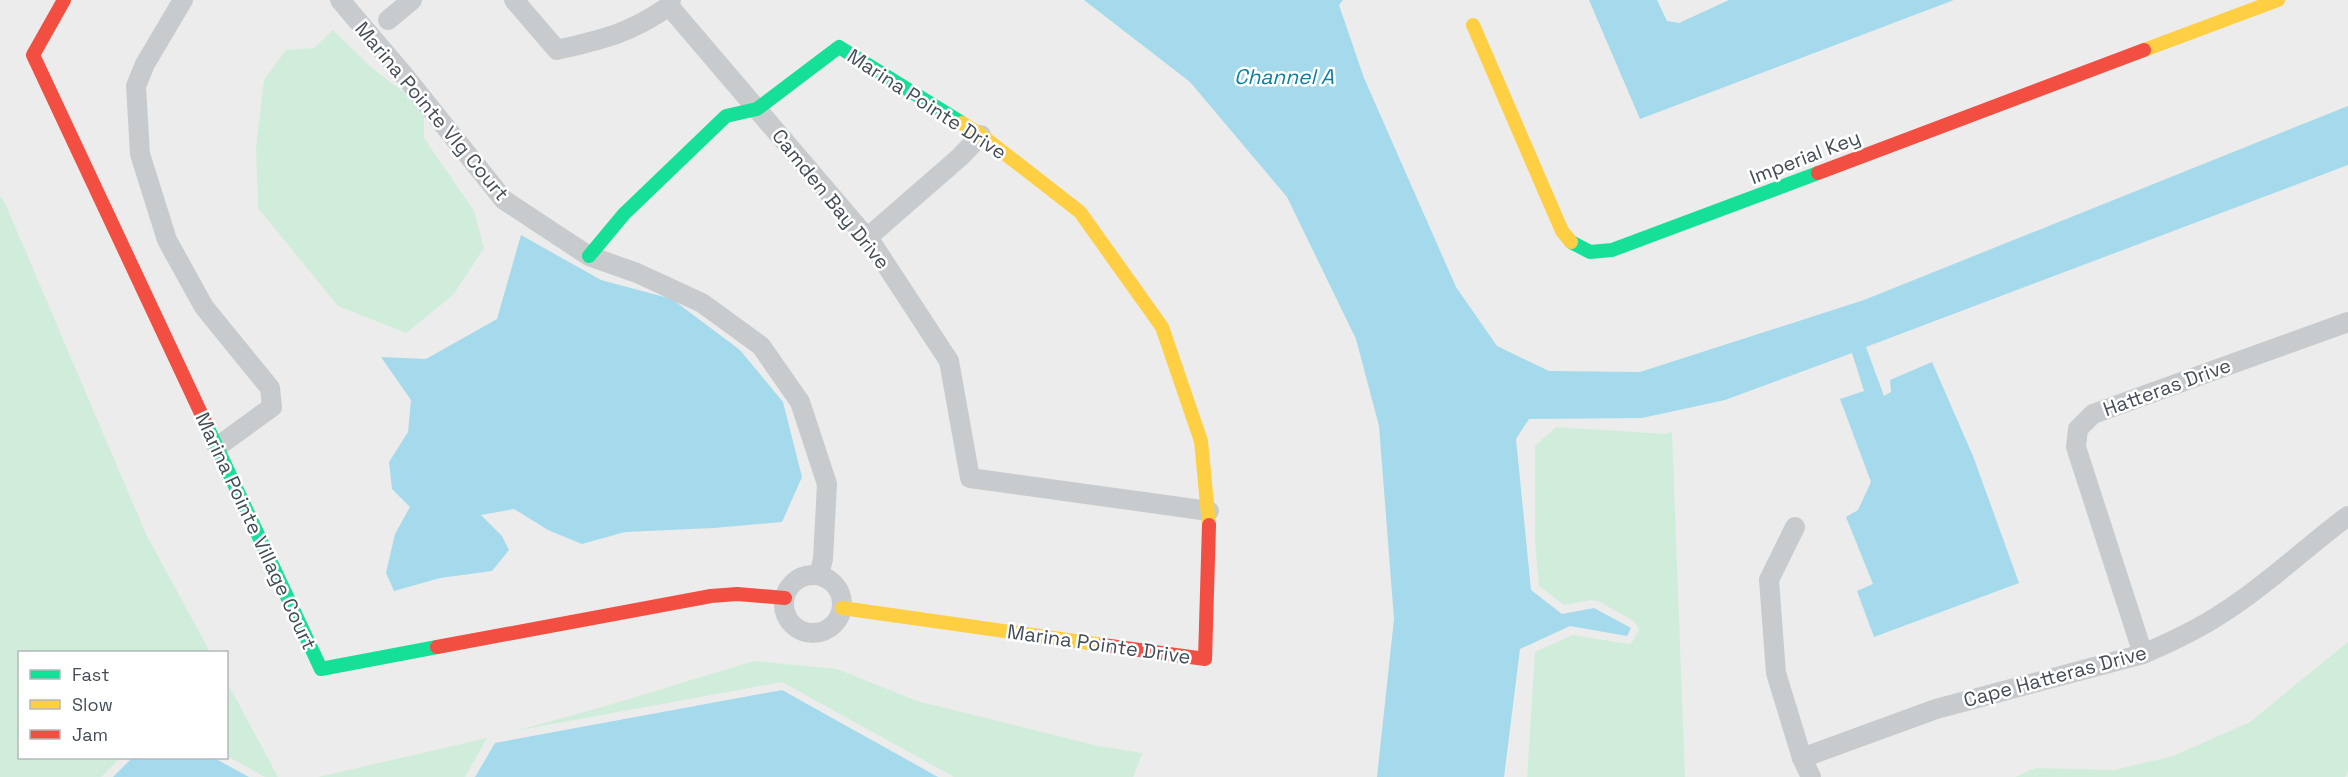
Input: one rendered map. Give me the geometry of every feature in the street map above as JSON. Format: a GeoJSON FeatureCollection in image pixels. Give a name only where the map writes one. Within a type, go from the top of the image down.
{"type":"FeatureCollection","features":[{"type":"Feature","properties":{"kind":"street","name":"Marina Pointe Village Court"},"geometry":{"type":"LineString","coordinates":[[64,0],[33,55],[321,669],[711,596],[737,594],[785,598]]}},
{"type":"Feature","properties":{"kind":"street"},"geometry":{"type":"LineString","coordinates":[[183,0],[145,64],[136,86],[140,153],[167,240],[204,307],[270,388],[272,407],[217,447]]}},
{"type":"Feature","properties":{"kind":"street","name":"Marina Pointe Vlg Court"},"geometry":{"type":"LineString","coordinates":[[340,0],[504,200],[589,256]]}},
{"type":"Feature","properties":{"kind":"street"},"geometry":{"type":"LineString","coordinates":[[388,20],[412,0]]}},
{"type":"Feature","properties":{"kind":"street"},"geometry":{"type":"LineString","coordinates":[[514,0],[557,50],[618,35],[646,22],[670,3],[757,109],[726,116],[624,214],[589,256],[637,273],[702,303],[761,346],[800,402],[827,484],[819,576]]}},
{"type":"Feature","properties":{"kind":"street","name":"Imperial Key"},"geometry":{"type":"LineString","coordinates":[[1473,25],[1562,231],[1566,238],[1580,249],[1596,253],[1623,246],[2278,0]]}},
{"type":"Feature","properties":{"kind":"street","name":"Marina Pointe Drive"},"geometry":{"type":"LineString","coordinates":[[757,109],[838,47],[981,135],[1080,212],[1162,327],[1201,441],[1209,511],[1205,659],[842,608]]}},
{"type":"Feature","properties":{"kind":"street","name":"Camden Bay Drive"},"geometry":{"type":"LineString","coordinates":[[757,109],[867,238],[950,361],[970,478],[1209,511]]}},
{"type":"Feature","properties":{"kind":"street"},"geometry":{"type":"LineString","coordinates":[[867,238],[960,157],[981,135]]}},
{"type":"Feature","properties":{"kind":"street","name":"Hatteras Drive"},"geometry":{"type":"LineString","coordinates":[[2143,654],[2076,447],[2078,429],[2093,414],[2348,322]]}},
{"type":"Feature","properties":{"kind":"street","name":"Cape Hatteras Drive"},"geometry":{"type":"LineString","coordinates":[[1802,758],[1936,709],[2143,654],[2198,628],[2227,611],[2348,516]]}},
{"type":"Feature","properties":{"kind":"street"},"geometry":{"type":"LineString","coordinates":[[1795,527],[1769,580],[1776,674],[1802,758],[1811,777]]}},
{"type":"Feature","properties":{"kind":"street"},"geometry":{"type":"LineString","coordinates":[[804,576],[819,576],[831,580],[838,587],[842,596],[842,608],[836,623],[828,630],[808,633],[791,624],[786,616],[785,598],[789,588],[796,581],[804,576]]}},
{"type":"Feature","properties":{"kind":"green space"},"geometry":{"type":"Polygon","coordinates":[[[333,30],[373,69],[410,97],[424,115],[424,138],[474,211],[484,248],[453,295],[406,333],[338,306],[258,208],[256,148],[264,80],[286,50],[314,48],[333,30]]]}},
{"type":"Feature","properties":{"kind":"green space"},"geometry":{"type":"Polygon","coordinates":[[[0,196],[5,203],[146,534],[209,651],[18,651],[18,759],[119,759],[101,777],[0,777],[0,196]]]}},
{"type":"Feature","properties":{"kind":"green space"},"geometry":{"type":"Polygon","coordinates":[[[1556,427],[1666,434],[1672,432],[1685,777],[1527,777],[1535,652],[1572,635],[1629,644],[1639,629],[1634,621],[1598,601],[1591,600],[1564,605],[1539,586],[1535,543],[1535,446],[1556,427]]]}},
{"type":"Feature","properties":{"kind":"green space"},"geometry":{"type":"Polygon","coordinates":[[[2348,642],[2348,771],[2345,777],[2015,777],[2035,768],[2114,770],[2173,756],[2250,722],[2348,642]]]}},
{"type":"Feature","properties":{"kind":"green space"},"geometry":{"type":"Polygon","coordinates":[[[754,661],[837,669],[917,701],[1098,746],[1142,753],[1133,777],[954,777],[782,682],[515,731],[754,661]]]}},
{"type":"Feature","properties":{"kind":"green space"},"geometry":{"type":"Polygon","coordinates":[[[228,684],[278,777],[265,777],[228,757],[228,684]]]}},
{"type":"Feature","properties":{"kind":"green space"},"geometry":{"type":"Polygon","coordinates":[[[487,738],[465,777],[318,777],[487,738]]]}},
{"type":"Feature","properties":{"kind":"water","name":"Channel A"},"geometry":{"type":"Polygon","coordinates":[[[1084,0],[1343,0],[1339,5],[1364,78],[1456,287],[1497,346],[1549,371],[1640,372],[1864,300],[2348,106],[2348,165],[1866,347],[1884,396],[1891,392],[1890,380],[1932,362],[1973,456],[2019,583],[1874,637],[1857,591],[1873,584],[1846,517],[1858,510],[1871,482],[1840,399],[1864,391],[1852,353],[1725,400],[1642,418],[1529,419],[1516,439],[1531,590],[1562,614],[1594,608],[1631,628],[1627,636],[1570,626],[1520,649],[1504,777],[1377,777],[1394,619],[1379,426],[1356,339],[1287,197],[1190,82],[1084,0]]]}},
{"type":"Feature","properties":{"kind":"water"},"geometry":{"type":"Polygon","coordinates":[[[1589,0],[1657,0],[1667,21],[1679,23],[1729,0],[1954,0],[1640,119],[1589,0]]]}},
{"type":"Feature","properties":{"kind":"water"},"geometry":{"type":"Polygon","coordinates":[[[521,235],[601,280],[672,299],[740,350],[783,402],[802,477],[782,522],[625,532],[582,544],[548,530],[514,509],[481,515],[502,536],[509,550],[492,571],[440,578],[394,591],[386,573],[395,534],[410,507],[392,489],[389,462],[408,432],[411,400],[381,357],[426,359],[497,319],[521,235]]]}},
{"type":"Feature","properties":{"kind":"water"},"geometry":{"type":"Polygon","coordinates":[[[782,690],[938,777],[475,777],[495,743],[782,690]]]}},
{"type":"Feature","properties":{"kind":"water"},"geometry":{"type":"Polygon","coordinates":[[[131,759],[216,759],[249,777],[113,777],[131,759]]]}},
{"type":"Feature","properties":{"kind":"traffic: fast"},"geometry":{"type":"LineString","coordinates":[[589,256],[624,214],[726,116],[757,109],[839,47],[962,123]]}},
{"type":"Feature","properties":{"kind":"traffic: fast"},"geometry":{"type":"LineString","coordinates":[[1571,242],[1590,252],[1612,250],[1818,173]]}},
{"type":"Feature","properties":{"kind":"traffic: fast"},"geometry":{"type":"LineString","coordinates":[[206,424],[321,669],[437,647]]}},
{"type":"Feature","properties":{"kind":"traffic: slow"},"geometry":{"type":"LineString","coordinates":[[2144,50],[2278,0]]}},
{"type":"Feature","properties":{"kind":"traffic: slow"},"geometry":{"type":"LineString","coordinates":[[1473,25],[1562,231],[1571,242]]}},
{"type":"Feature","properties":{"kind":"traffic: slow"},"geometry":{"type":"LineString","coordinates":[[962,123],[981,135],[1080,212],[1162,327],[1201,441],[1209,525]]}},
{"type":"Feature","properties":{"kind":"traffic: slow"},"geometry":{"type":"LineString","coordinates":[[842,608],[1103,645]]}},
{"type":"Feature","properties":{"kind":"traffic: jam"},"geometry":{"type":"LineString","coordinates":[[64,0],[33,55],[206,424]]}},
{"type":"Feature","properties":{"kind":"traffic: jam"},"geometry":{"type":"LineString","coordinates":[[1818,173],[2144,50]]}},
{"type":"Feature","properties":{"kind":"traffic: jam"},"geometry":{"type":"LineString","coordinates":[[1103,645],[1205,659],[1209,525]]}},
{"type":"Feature","properties":{"kind":"traffic: jam"},"geometry":{"type":"LineString","coordinates":[[437,647],[711,596],[737,594],[785,598]]}}]}
